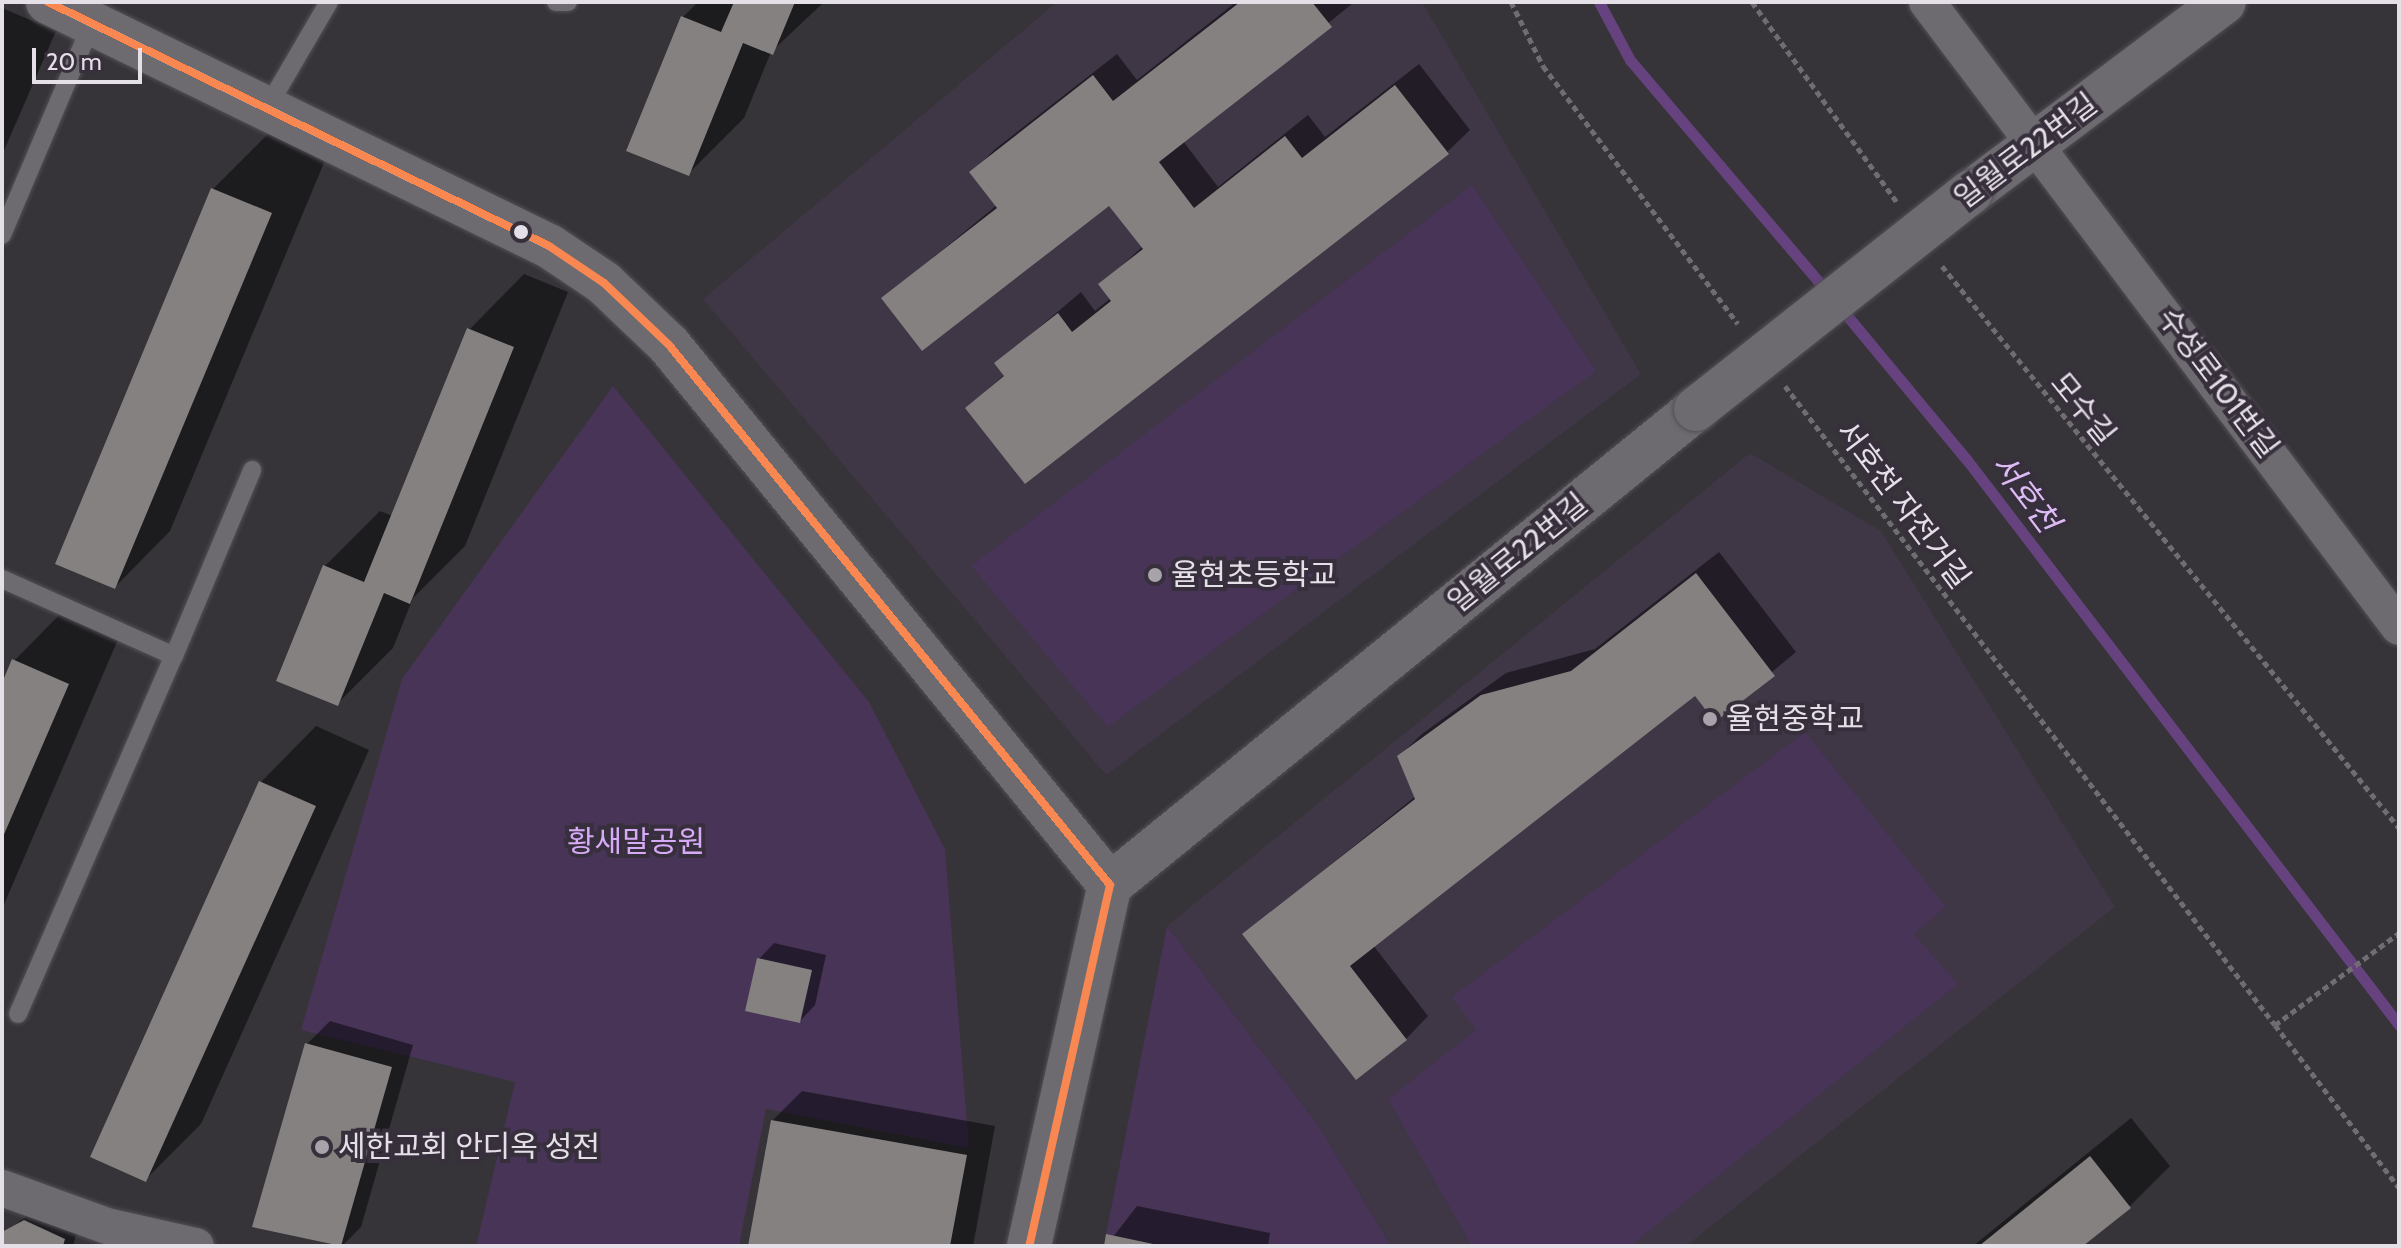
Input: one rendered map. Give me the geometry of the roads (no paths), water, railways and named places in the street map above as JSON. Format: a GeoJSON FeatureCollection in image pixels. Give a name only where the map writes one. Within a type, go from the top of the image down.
{"type":"FeatureCollection","features":[{"type":"Feature","properties":{"kind":"street"},"geometry":{"type":"LineString","coordinates":[[48,2],[549,246],[604,283],[669,345],[1110,885],[1029,1246]]}},
{"type":"Feature","properties":{"kind":"street","name":"수성로101번길"},"geometry":{"type":"LineString","coordinates":[[1927,2],[2037,140],[2399,627]]}},
{"type":"Feature","properties":{"kind":"street","name":"일월로22번길"},"geometry":{"type":"LineString","coordinates":[[1110,885],[1696,409],[2037,140],[2224,2]]}},
{"type":"Feature","properties":{"kind":"street"},"geometry":{"type":"LineString","coordinates":[[2,1188],[107,1226],[196,1246]]}},
{"type":"Feature","properties":{"kind":"lane"},"geometry":{"type":"LineString","coordinates":[[267,108],[329,2]]}},
{"type":"Feature","properties":{"kind":"lane"},"geometry":{"type":"LineString","coordinates":[[556,2],[568,2]]}},
{"type":"Feature","properties":{"kind":"lane"},"geometry":{"type":"LineString","coordinates":[[2,235],[92,23]]}},
{"type":"Feature","properties":{"kind":"lane"},"geometry":{"type":"LineString","coordinates":[[18,1014],[252,470]]}},
{"type":"Feature","properties":{"kind":"lane"},"geometry":{"type":"LineString","coordinates":[[2,579],[174,656]]}},
{"type":"Feature","properties":{"kind":"waterway","name":"서호천"},"geometry":{"type":"LineString","coordinates":[[1599,2],[1630,60],[1828,293]]}},
{"type":"Feature","properties":{"kind":"waterway","name":"서호천"},"geometry":{"type":"LineString","coordinates":[[1839,306],[1967,460],[2399,1025]]}},
{"type":"Feature","properties":{"kind":"place","name":"율현초등학교"},"geometry":{"type":"Point","coordinates":[1155,575]}},
{"type":"Feature","properties":{"kind":"place","name":"율현중학교"},"geometry":{"type":"Point","coordinates":[1710,719]}},
{"type":"Feature","properties":{"kind":"place","name":"세한교회 안디옥 성전"},"geometry":{"type":"Point","coordinates":[322,1147]}},
{"type":"Feature","properties":{"kind":"park label","name":"황새말공원"},"geometry":{"type":"Point","coordinates":[636,842]}}]}
